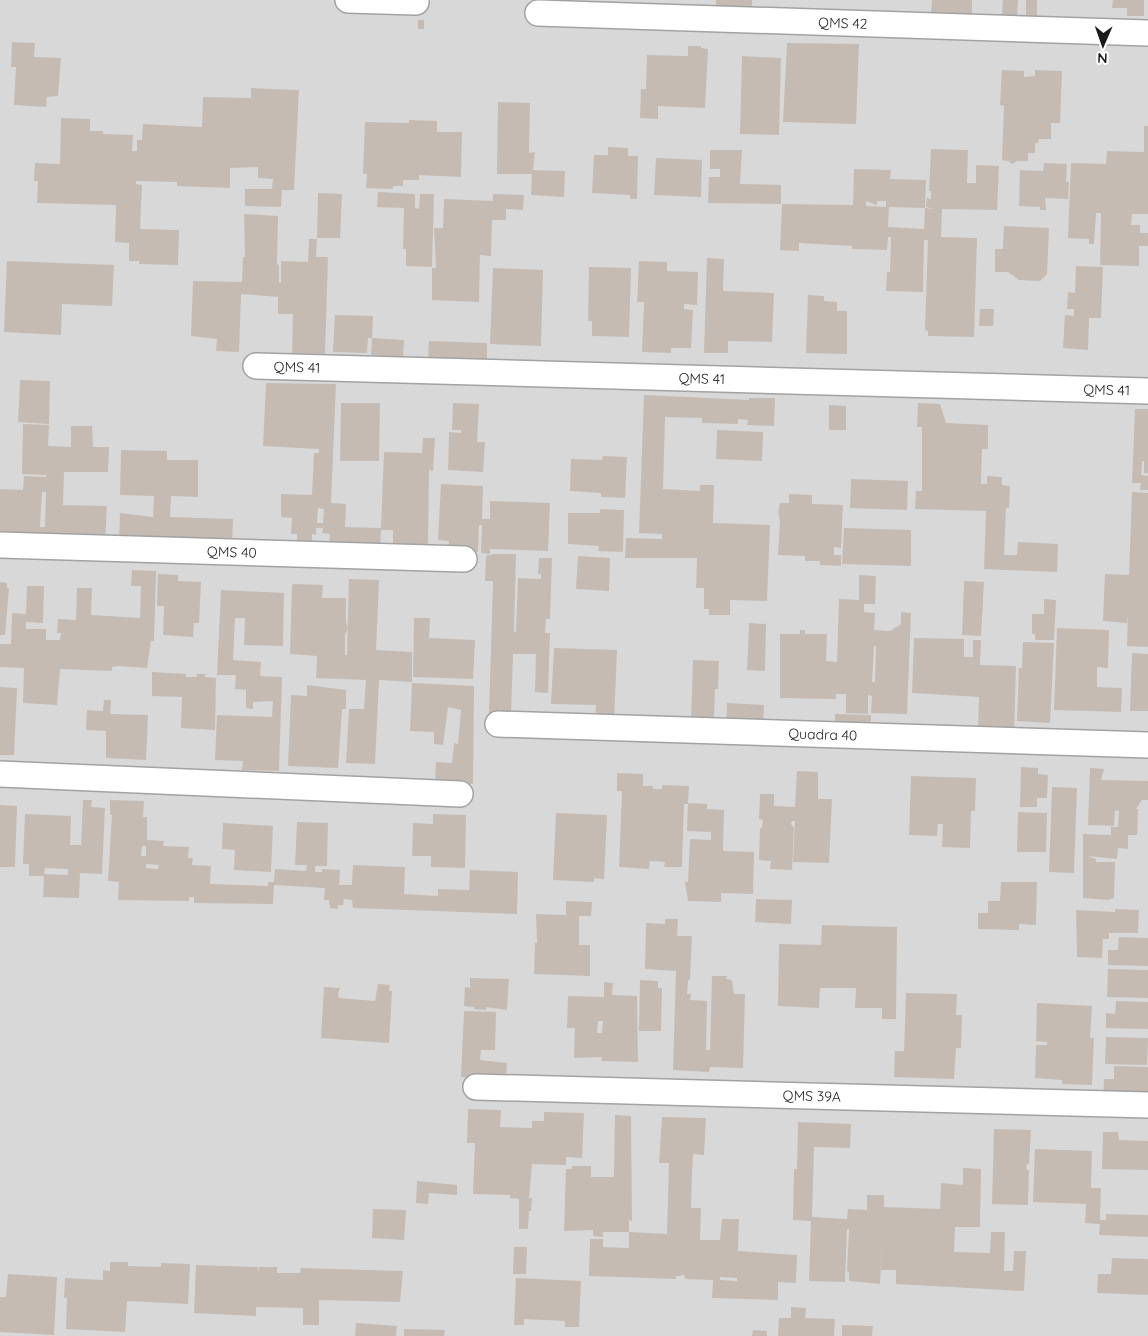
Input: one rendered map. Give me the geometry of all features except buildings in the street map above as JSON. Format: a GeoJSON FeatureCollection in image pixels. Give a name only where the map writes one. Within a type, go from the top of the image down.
{"type":"FeatureCollection","features":[{"type":"Feature","properties":{"kind":"street"},"geometry":{"type":"LineString","coordinates":[[348,0],[416,2]]}},
{"type":"Feature","properties":{"kind":"street","name":"QMS 42"},"geometry":{"type":"LineString","coordinates":[[538,13],[1148,33]]}},
{"type":"Feature","properties":{"kind":"street","name":"QMS 41"},"geometry":{"type":"LineString","coordinates":[[256,366],[1148,391]]}},
{"type":"Feature","properties":{"kind":"street","name":"QMS 40"},"geometry":{"type":"LineString","coordinates":[[0,544],[464,559]]}},
{"type":"Feature","properties":{"kind":"street","name":"Quadra 40"},"geometry":{"type":"LineString","coordinates":[[498,724],[1148,745]]}},
{"type":"Feature","properties":{"kind":"street"},"geometry":{"type":"LineString","coordinates":[[0,774],[460,794]]}},
{"type":"Feature","properties":{"kind":"street","name":"QMS 39A"},"geometry":{"type":"LineString","coordinates":[[476,1087],[1148,1105]]}},
{"type":"Feature","properties":{"kind":"shaded area"},"geometry":{"type":"Polygon","coordinates":[[[0,0],[1148,0],[1148,1336],[0,1336],[0,0]]]}}]}
